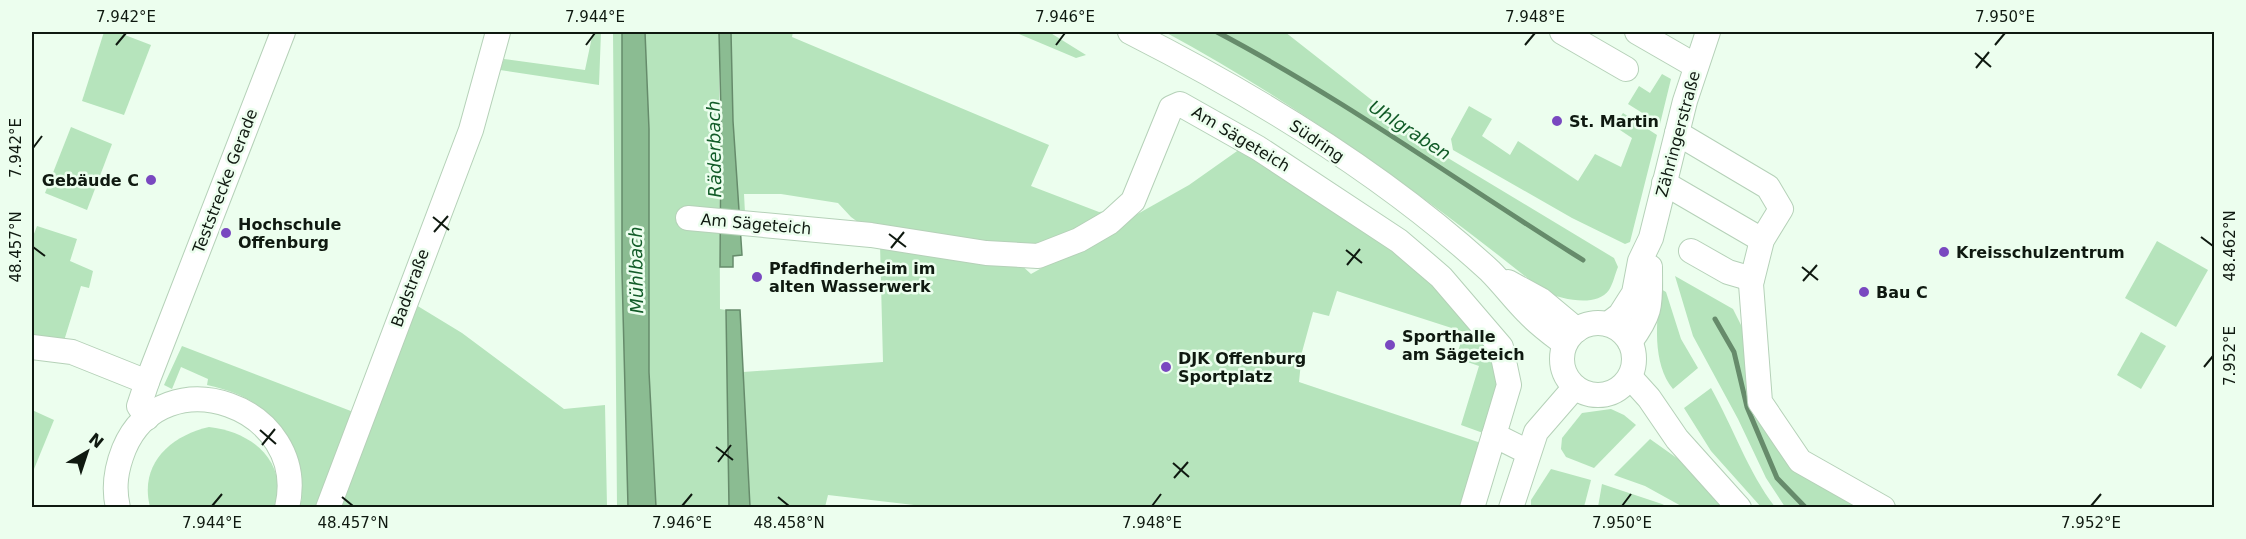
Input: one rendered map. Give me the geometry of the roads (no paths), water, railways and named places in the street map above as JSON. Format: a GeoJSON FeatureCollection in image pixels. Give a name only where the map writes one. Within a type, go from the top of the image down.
{"type":"FeatureCollection","features":[{"type":"Feature","properties":{"kind":"street","name":"Teststrecke Gerade"},"geometry":{"type":"LineString","coordinates":[[143,412],[147,382],[177,334],[283,32]]}},
{"type":"Feature","properties":{"kind":"street","name":"Badstraße"},"geometry":{"type":"LineString","coordinates":[[328,507],[471,130],[498,32]]}},
{"type":"Feature","properties":{"kind":"street","name":"Südring"},"geometry":{"type":"LineString","coordinates":[[1130,32],[1219,77],[1325,144],[1412,208],[1490,272],[1541,300],[1571,337]]}},
{"type":"Feature","properties":{"kind":"street"},"geometry":{"type":"LineString","coordinates":[[1562,32],[1626,69]]}},
{"type":"Feature","properties":{"kind":"street"},"geometry":{"type":"LineString","coordinates":[[1637,32],[1696,66]]}},
{"type":"Feature","properties":{"kind":"street","name":"Zähringerstraße"},"geometry":{"type":"LineString","coordinates":[[1608,324],[1620,315],[1634,293],[1640,261],[1651,237],[1677,133],[1708,32]]}},
{"type":"Feature","properties":{"kind":"street","name":"Am Sägeteich"},"geometry":{"type":"LineString","coordinates":[[688,218],[871,235],[986,254],[1038,256],[1080,240],[1110,222],[1133,201],[1171,108],[1180,104],[1268,154],[1398,242],[1441,277],[1501,347],[1509,385],[1494,435]]}},
{"type":"Feature","properties":{"kind":"street"},"geometry":{"type":"LineString","coordinates":[[1677,133],[1768,187],[1781,209],[1762,240],[1752,279],[1760,402],[1800,461],[1883,507]]}},
{"type":"Feature","properties":{"kind":"street"},"geometry":{"type":"LineString","coordinates":[[1664,183],[1762,240]]}},
{"type":"Feature","properties":{"kind":"street","name":"Zähringerstraße"},"geometry":{"type":"LineString","coordinates":[[1630,342],[1646,321],[1650,306],[1651,237]]}},
{"type":"Feature","properties":{"kind":"street"},"geometry":{"type":"LineString","coordinates":[[1691,251],[1728,272],[1752,279]]}},
{"type":"Feature","properties":{"kind":"street"},"geometry":{"type":"LineString","coordinates":[[1596,323],[1608,324],[1618,329],[1630,342],[1635,358],[1624,383],[1598,396],[1575,387],[1562,365],[1571,337],[1596,323]]}},
{"type":"Feature","properties":{"kind":"street"},"geometry":{"type":"LineString","coordinates":[[32,347],[72,352],[147,382]]}},
{"type":"Feature","properties":{"kind":"street"},"geometry":{"type":"LineString","coordinates":[[1624,383],[1648,398],[1677,439],[1739,507]]}},
{"type":"Feature","properties":{"kind":"street"},"geometry":{"type":"LineString","coordinates":[[1511,507],[1536,432],[1575,387]]}},
{"type":"Feature","properties":{"kind":"street"},"geometry":{"type":"LineString","coordinates":[[118,507],[115,495],[117,466],[143,412],[201,399],[230,403],[255,416],[276,437],[288,464],[291,493],[287,507]]}},
{"type":"Feature","properties":{"kind":"street"},"geometry":{"type":"LineString","coordinates":[[1472,507],[1494,435],[1528,452]]}},
{"type":"Feature","properties":{"kind":"water","name":"Mühlbach"},"geometry":{"type":"Polygon","coordinates":[[[622,32],[645,32],[649,129],[649,372],[656,507],[628,507],[622,272],[622,32]]]}},
{"type":"Feature","properties":{"kind":"water"},"geometry":{"type":"Polygon","coordinates":[[[719,32],[731,32],[733,121],[742,255],[733,256],[733,267],[720,267],[719,32]]]}},
{"type":"Feature","properties":{"kind":"water"},"geometry":{"type":"Polygon","coordinates":[[[726,310],[740,310],[750,507],[729,507],[726,310]]]}},
{"type":"Feature","properties":{"kind":"waterway","name":"Uhlgraben"},"geometry":{"type":"LineString","coordinates":[[1217,32],[1311,85],[1583,260]]}},
{"type":"Feature","properties":{"kind":"waterway","name":"Uhlgraben"},"geometry":{"type":"LineString","coordinates":[[1715,319],[1734,352],[1747,407],[1777,478],[1806,508]]}},
{"type":"Feature","properties":{"kind":"place","name":"St. Martin"},"geometry":{"type":"Point","coordinates":[1557,121]}},
{"type":"Feature","properties":{"kind":"place","name":"Gebäude C"},"geometry":{"type":"Point","coordinates":[151,180]}},
{"type":"Feature","properties":{"kind":"place","name":"Hochschule Offenburg"},"geometry":{"type":"Point","coordinates":[226,233]}},
{"type":"Feature","properties":{"kind":"place","name":"Kreisschulzentrum"},"geometry":{"type":"Point","coordinates":[1944,252]}},
{"type":"Feature","properties":{"kind":"place","name":"Pfadfinderheim im alten Wasserwerk"},"geometry":{"type":"Point","coordinates":[757,277]}},
{"type":"Feature","properties":{"kind":"place","name":"Bau C"},"geometry":{"type":"Point","coordinates":[1864,292]}},
{"type":"Feature","properties":{"kind":"place","name":"Sporthalle am Sägeteich"},"geometry":{"type":"Point","coordinates":[1390,345]}},
{"type":"Feature","properties":{"kind":"place","name":"DJK Offenburg Sportplatz"},"geometry":{"type":"Point","coordinates":[1166,367]}},
{"type":"Feature","properties":{"kind":"water label","name":"Räderbach"},"geometry":{"type":"Point","coordinates":[714,149]}}]}
